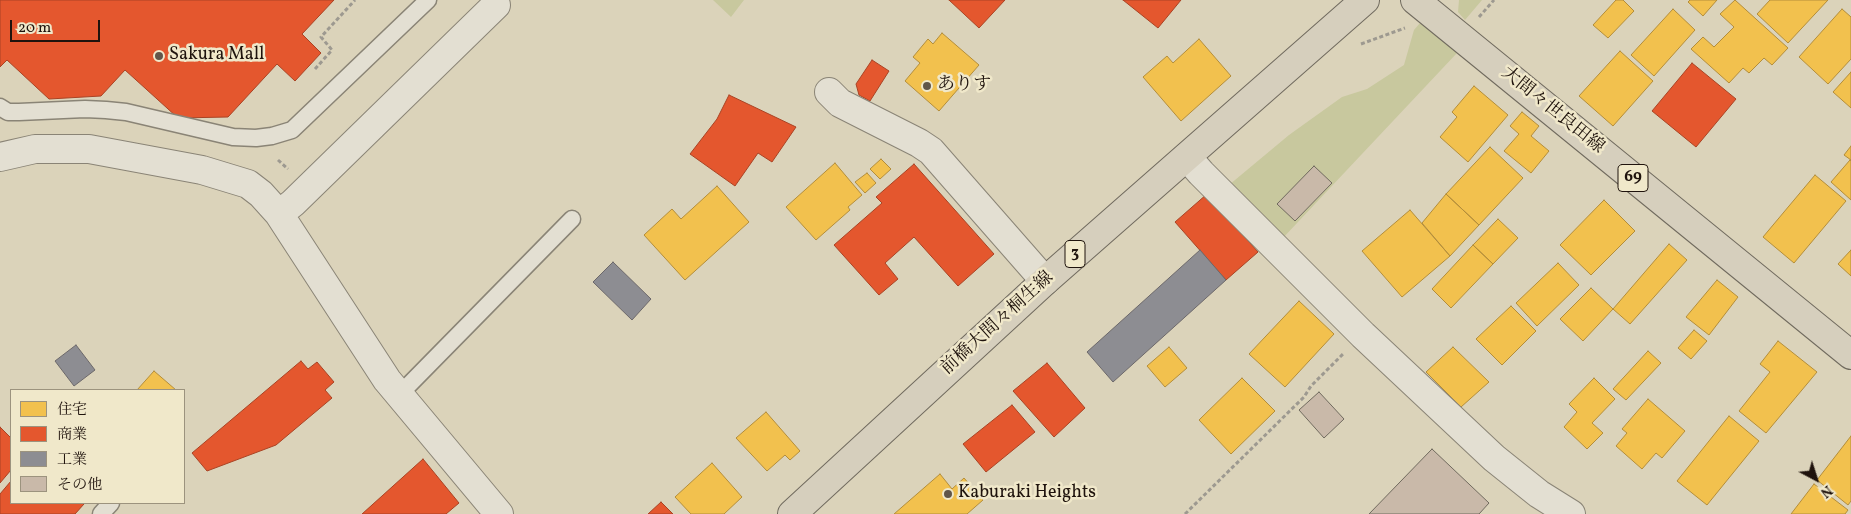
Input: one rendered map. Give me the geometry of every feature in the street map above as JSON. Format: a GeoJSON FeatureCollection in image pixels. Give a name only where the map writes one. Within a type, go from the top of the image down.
{"type":"FeatureCollection","features":[{"type":"Feature","properties":{"kind":"main road","name":"前橋大間々桐生線"},"geometry":{"type":"LineString","coordinates":[[792,514],[1045,281],[1365,0]]}},
{"type":"Feature","properties":{"kind":"main road","name":"大間々世良田線"},"geometry":{"type":"LineString","coordinates":[[1415,0],[1851,355]]}},
{"type":"Feature","properties":{"kind":"street"},"geometry":{"type":"LineString","coordinates":[[279,214],[293,204],[493,2]]}},
{"type":"Feature","properties":{"kind":"street"},"geometry":{"type":"LineString","coordinates":[[829,92],[840,103],[920,143],[931,151],[1045,281]]}},
{"type":"Feature","properties":{"kind":"street"},"geometry":{"type":"LineString","coordinates":[[0,157],[36,149],[89,149],[202,170],[248,184],[261,194],[279,214],[378,368],[398,395],[499,514]]}},
{"type":"Feature","properties":{"kind":"street"},"geometry":{"type":"LineString","coordinates":[[1187,157],[1363,335],[1494,458],[1540,494],[1571,514]]}},
{"type":"Feature","properties":{"kind":"lane"},"geometry":{"type":"LineString","coordinates":[[0,107],[8,112],[106,110],[233,137],[256,138],[272,136],[292,130],[428,0]]}},
{"type":"Feature","properties":{"kind":"lane"},"geometry":{"type":"LineString","coordinates":[[398,395],[572,219]]}},
{"type":"Feature","properties":{"kind":"lane"},"geometry":{"type":"LineString","coordinates":[[101,514],[109,504]]}},
{"type":"Feature","properties":{"kind":"path"},"geometry":{"type":"LineString","coordinates":[[315,70],[332,50],[321,37],[355,0]]}},
{"type":"Feature","properties":{"kind":"path"},"geometry":{"type":"LineString","coordinates":[[1355,46],[1409,27]]}},
{"type":"Feature","properties":{"kind":"path"},"geometry":{"type":"LineString","coordinates":[[1185,514],[1304,397],[1311,386],[1363,335]]}},
{"type":"Feature","properties":{"kind":"green space"},"geometry":{"type":"Polygon","coordinates":[[[713,0],[744,0],[731,17],[713,0]]]}},
{"type":"Feature","properties":{"kind":"green space"},"geometry":{"type":"Polygon","coordinates":[[[1459,0],[1482,0],[1465,20],[1458,12],[1459,0]]]}},
{"type":"Feature","properties":{"kind":"green space"},"geometry":{"type":"Polygon","coordinates":[[[1420,23],[1457,53],[1282,239],[1229,185],[1289,135],[1342,97],[1367,89],[1404,65],[1414,30],[1420,23]]]}},
{"type":"Feature","properties":{"kind":"building: 住宅"},"geometry":{"type":"Polygon","coordinates":[[[1616,0],[1623,0],[1634,11],[1608,38],[1593,25],[1616,0]]]}},
{"type":"Feature","properties":{"kind":"building: 住宅"},"geometry":{"type":"Polygon","coordinates":[[[1690,0],[1717,0],[1703,16],[1688,2],[1690,0]]]}},
{"type":"Feature","properties":{"kind":"building: 住宅"},"geometry":{"type":"Polygon","coordinates":[[[1735,0],[1788,48],[1772,65],[1764,58],[1749,73],[1743,68],[1729,83],[1691,49],[1703,37],[1714,47],[1734,27],[1720,14],[1735,0]]]}},
{"type":"Feature","properties":{"kind":"building: 住宅"},"geometry":{"type":"Polygon","coordinates":[[[1770,0],[1828,0],[1788,43],[1757,14],[1770,0]]]}},
{"type":"Feature","properties":{"kind":"building: 住宅"},"geometry":{"type":"Polygon","coordinates":[[[1673,9],[1695,30],[1654,76],[1631,55],[1673,9]]]}},
{"type":"Feature","properties":{"kind":"building: 住宅"},"geometry":{"type":"Polygon","coordinates":[[[1842,9],[1851,17],[1851,59],[1828,84],[1799,57],[1842,9]]]}},
{"type":"Feature","properties":{"kind":"building: 住宅"},"geometry":{"type":"Polygon","coordinates":[[[942,33],[979,65],[939,111],[905,81],[920,63],[913,57],[928,39],[933,44],[942,33]]]}},
{"type":"Feature","properties":{"kind":"building: 住宅"},"geometry":{"type":"Polygon","coordinates":[[[1199,39],[1231,76],[1181,121],[1143,77],[1167,56],[1173,63],[1199,39]]]}},
{"type":"Feature","properties":{"kind":"building: 住宅"},"geometry":{"type":"Polygon","coordinates":[[[1620,51],[1653,81],[1613,126],[1579,96],[1620,51]]]}},
{"type":"Feature","properties":{"kind":"building: 住宅"},"geometry":{"type":"Polygon","coordinates":[[[1851,72],[1851,108],[1833,92],[1851,72]]]}},
{"type":"Feature","properties":{"kind":"building: 住宅"},"geometry":{"type":"Polygon","coordinates":[[[1474,86],[1508,115],[1468,162],[1440,137],[1457,117],[1452,112],[1474,86]]]}},
{"type":"Feature","properties":{"kind":"building: 住宅"},"geometry":{"type":"Polygon","coordinates":[[[1522,112],[1539,126],[1531,136],[1549,151],[1531,173],[1504,151],[1519,134],[1510,126],[1522,112]]]}},
{"type":"Feature","properties":{"kind":"building: 住宅"},"geometry":{"type":"Polygon","coordinates":[[[1851,146],[1851,160],[1844,155],[1851,146]]]}},
{"type":"Feature","properties":{"kind":"building: 住宅"},"geometry":{"type":"Polygon","coordinates":[[[1490,147],[1523,178],[1479,225],[1446,194],[1490,147]]]}},
{"type":"Feature","properties":{"kind":"building: 住宅"},"geometry":{"type":"Polygon","coordinates":[[[881,159],[891,169],[880,179],[870,169],[881,159]]]}},
{"type":"Feature","properties":{"kind":"building: 住宅"},"geometry":{"type":"Polygon","coordinates":[[[1851,161],[1851,200],[1831,182],[1851,161]]]}},
{"type":"Feature","properties":{"kind":"building: 住宅"},"geometry":{"type":"Polygon","coordinates":[[[835,163],[862,195],[848,207],[850,210],[816,240],[786,207],[835,163]]]}},
{"type":"Feature","properties":{"kind":"building: 住宅"},"geometry":{"type":"Polygon","coordinates":[[[867,173],[876,183],[865,193],[855,182],[867,173]]]}},
{"type":"Feature","properties":{"kind":"building: 住宅"},"geometry":{"type":"Polygon","coordinates":[[[1815,175],[1846,201],[1794,263],[1763,237],[1815,175]]]}},
{"type":"Feature","properties":{"kind":"building: 住宅"},"geometry":{"type":"Polygon","coordinates":[[[717,186],[749,222],[685,280],[644,235],[672,209],[681,219],[717,186]]]}},
{"type":"Feature","properties":{"kind":"building: 住宅"},"geometry":{"type":"Polygon","coordinates":[[[1446,194],[1479,225],[1450,256],[1422,223],[1446,194]]]}},
{"type":"Feature","properties":{"kind":"building: 住宅"},"geometry":{"type":"Polygon","coordinates":[[[1604,200],[1635,231],[1591,275],[1560,245],[1604,200]]]}},
{"type":"Feature","properties":{"kind":"building: 住宅"},"geometry":{"type":"Polygon","coordinates":[[[1410,210],[1450,256],[1402,297],[1362,251],[1410,210]]]}},
{"type":"Feature","properties":{"kind":"building: 住宅"},"geometry":{"type":"Polygon","coordinates":[[[1498,219],[1518,238],[1493,264],[1473,245],[1498,219]]]}},
{"type":"Feature","properties":{"kind":"building: 住宅"},"geometry":{"type":"Polygon","coordinates":[[[1669,244],[1687,260],[1630,324],[1613,309],[1669,244]]]}},
{"type":"Feature","properties":{"kind":"building: 住宅"},"geometry":{"type":"Polygon","coordinates":[[[1473,245],[1493,264],[1451,308],[1432,289],[1473,245]]]}},
{"type":"Feature","properties":{"kind":"building: 住宅"},"geometry":{"type":"Polygon","coordinates":[[[1851,250],[1851,276],[1838,264],[1851,250]]]}},
{"type":"Feature","properties":{"kind":"building: 住宅"},"geometry":{"type":"Polygon","coordinates":[[[1558,263],[1579,285],[1537,326],[1516,303],[1558,263]]]}},
{"type":"Feature","properties":{"kind":"building: 住宅"},"geometry":{"type":"Polygon","coordinates":[[[1717,280],[1738,297],[1709,335],[1686,317],[1717,280]]]}},
{"type":"Feature","properties":{"kind":"building: 住宅"},"geometry":{"type":"Polygon","coordinates":[[[1591,288],[1613,309],[1583,341],[1560,319],[1591,288]]]}},
{"type":"Feature","properties":{"kind":"building: 住宅"},"geometry":{"type":"Polygon","coordinates":[[[1299,301],[1334,334],[1285,387],[1249,354],[1299,301]]]}},
{"type":"Feature","properties":{"kind":"building: 住宅"},"geometry":{"type":"Polygon","coordinates":[[[1511,306],[1536,331],[1502,365],[1476,339],[1511,306]]]}},
{"type":"Feature","properties":{"kind":"building: 住宅"},"geometry":{"type":"Polygon","coordinates":[[[1694,330],[1707,341],[1691,359],[1678,348],[1694,330]]]}},
{"type":"Feature","properties":{"kind":"building: 住宅"},"geometry":{"type":"Polygon","coordinates":[[[1778,341],[1817,372],[1766,433],[1739,411],[1770,372],[1760,364],[1778,341]]]}},
{"type":"Feature","properties":{"kind":"building: 住宅"},"geometry":{"type":"Polygon","coordinates":[[[1169,347],[1187,368],[1165,387],[1147,366],[1169,347]]]}},
{"type":"Feature","properties":{"kind":"building: 住宅"},"geometry":{"type":"Polygon","coordinates":[[[1453,347],[1489,382],[1461,407],[1426,372],[1453,347]]]}},
{"type":"Feature","properties":{"kind":"building: 住宅"},"geometry":{"type":"Polygon","coordinates":[[[1648,351],[1661,363],[1626,400],[1613,389],[1648,351]]]}},
{"type":"Feature","properties":{"kind":"building: 住宅"},"geometry":{"type":"Polygon","coordinates":[[[154,371],[175,389],[138,389],[154,371]]]}},
{"type":"Feature","properties":{"kind":"building: 住宅"},"geometry":{"type":"Polygon","coordinates":[[[1242,378],[1275,411],[1231,454],[1199,420],[1242,378]]]}},
{"type":"Feature","properties":{"kind":"building: 住宅"},"geometry":{"type":"Polygon","coordinates":[[[1594,378],[1615,399],[1592,423],[1603,433],[1587,449],[1564,427],[1577,412],[1569,404],[1594,378]]]}},
{"type":"Feature","properties":{"kind":"building: 住宅"},"geometry":{"type":"Polygon","coordinates":[[[1648,399],[1685,431],[1662,458],[1656,453],[1642,469],[1616,446],[1627,433],[1622,429],[1648,399]]]}},
{"type":"Feature","properties":{"kind":"building: 住宅"},"geometry":{"type":"Polygon","coordinates":[[[766,412],[800,451],[790,460],[785,455],[767,471],[736,438],[766,412]]]}},
{"type":"Feature","properties":{"kind":"building: 住宅"},"geometry":{"type":"Polygon","coordinates":[[[1729,416],[1759,441],[1707,505],[1677,481],[1729,416]]]}},
{"type":"Feature","properties":{"kind":"building: 住宅"},"geometry":{"type":"Polygon","coordinates":[[[1851,436],[1851,501],[1848,505],[1817,480],[1851,436]]]}},
{"type":"Feature","properties":{"kind":"building: 住宅"},"geometry":{"type":"Polygon","coordinates":[[[712,463],[742,497],[724,514],[691,514],[675,497],[712,463]]]}},
{"type":"Feature","properties":{"kind":"building: 住宅","name":"Kaburaki Heights"},"geometry":{"type":"Polygon","coordinates":[[[940,474],[952,489],[964,478],[983,500],[967,514],[894,514],[940,474]]]}},
{"type":"Feature","properties":{"kind":"building: 住宅"},"geometry":{"type":"Polygon","coordinates":[[[1814,484],[1848,510],[1845,514],[1791,514],[1814,484]]]}},
{"type":"Feature","properties":{"kind":"building: 商業","name":"Sakura Mall"},"geometry":{"type":"Polygon","coordinates":[[[0,0],[334,0],[302,34],[321,53],[295,81],[277,64],[228,117],[178,118],[125,70],[101,96],[49,99],[7,60],[0,67],[0,0]]]}},
{"type":"Feature","properties":{"kind":"building: 商業"},"geometry":{"type":"Polygon","coordinates":[[[949,0],[1005,0],[979,28],[949,0]]]}},
{"type":"Feature","properties":{"kind":"building: 商業"},"geometry":{"type":"Polygon","coordinates":[[[1123,0],[1181,0],[1158,28],[1123,0]]]}},
{"type":"Feature","properties":{"kind":"building: 商業"},"geometry":{"type":"Polygon","coordinates":[[[872,60],[889,71],[870,101],[859,95],[856,84],[872,60]]]}},
{"type":"Feature","properties":{"kind":"building: 商業"},"geometry":{"type":"Polygon","coordinates":[[[1692,63],[1736,99],[1696,147],[1652,111],[1692,63]]]}},
{"type":"Feature","properties":{"kind":"building: 商業"},"geometry":{"type":"Polygon","coordinates":[[[729,95],[796,127],[772,162],[758,153],[735,186],[690,154],[717,119],[729,95]]]}},
{"type":"Feature","properties":{"kind":"building: 商業"},"geometry":{"type":"Polygon","coordinates":[[[914,164],[994,254],[958,286],[914,237],[885,263],[898,279],[879,295],[834,245],[882,203],[876,197],[914,164]]]}},
{"type":"Feature","properties":{"kind":"building: 商業"},"geometry":{"type":"Polygon","coordinates":[[[1207,194],[1258,252],[1226,280],[1175,222],[1207,194]]]}},
{"type":"Feature","properties":{"kind":"building: 商業"},"geometry":{"type":"Polygon","coordinates":[[[301,361],[308,369],[317,362],[334,382],[325,390],[332,398],[276,445],[207,471],[192,453],[301,361]]]}},
{"type":"Feature","properties":{"kind":"building: 商業"},"geometry":{"type":"Polygon","coordinates":[[[1047,363],[1085,408],[1054,437],[1013,391],[1047,363]]]}},
{"type":"Feature","properties":{"kind":"building: 商業"},"geometry":{"type":"Polygon","coordinates":[[[1012,405],[1035,432],[986,472],[963,444],[1012,405]]]}},
{"type":"Feature","properties":{"kind":"building: 商業"},"geometry":{"type":"Polygon","coordinates":[[[0,427],[10,437],[10,471],[0,483],[0,427]]]}},
{"type":"Feature","properties":{"kind":"building: 商業"},"geometry":{"type":"Polygon","coordinates":[[[423,459],[459,503],[446,514],[362,514],[423,459]]]}},
{"type":"Feature","properties":{"kind":"building: 商業"},"geometry":{"type":"Polygon","coordinates":[[[10,482],[10,504],[84,504],[75,514],[0,514],[0,494],[10,482]]]}},
{"type":"Feature","properties":{"kind":"building: 商業"},"geometry":{"type":"Polygon","coordinates":[[[661,502],[673,514],[648,514],[661,502]]]}},
{"type":"Feature","properties":{"kind":"building: 工業"},"geometry":{"type":"Polygon","coordinates":[[[1200,250],[1226,280],[1113,382],[1087,352],[1200,250]]]}},
{"type":"Feature","properties":{"kind":"building: 工業"},"geometry":{"type":"Polygon","coordinates":[[[613,262],[651,299],[632,320],[593,282],[613,262]]]}},
{"type":"Feature","properties":{"kind":"building: 工業"},"geometry":{"type":"Polygon","coordinates":[[[76,345],[95,370],[74,386],[55,361],[76,345]]]}},
{"type":"Feature","properties":{"kind":"building: その他"},"geometry":{"type":"Polygon","coordinates":[[[1314,166],[1332,183],[1295,221],[1277,204],[1314,166]]]}},
{"type":"Feature","properties":{"kind":"building: その他"},"geometry":{"type":"Polygon","coordinates":[[[1319,392],[1344,419],[1324,438],[1299,410],[1319,392]]]}},
{"type":"Feature","properties":{"kind":"building: その他"},"geometry":{"type":"Polygon","coordinates":[[[1432,449],[1489,503],[1479,514],[1369,514],[1432,449]]]}},
{"type":"Feature","properties":{"kind":"place","name":"Sakura Mall"},"geometry":{"type":"Point","coordinates":[159,56]}},
{"type":"Feature","properties":{"kind":"place","name":"ありす"},"geometry":{"type":"Point","coordinates":[927,86]}},
{"type":"Feature","properties":{"kind":"place","name":"Kaburaki Heights"},"geometry":{"type":"Point","coordinates":[948,494]}}]}
